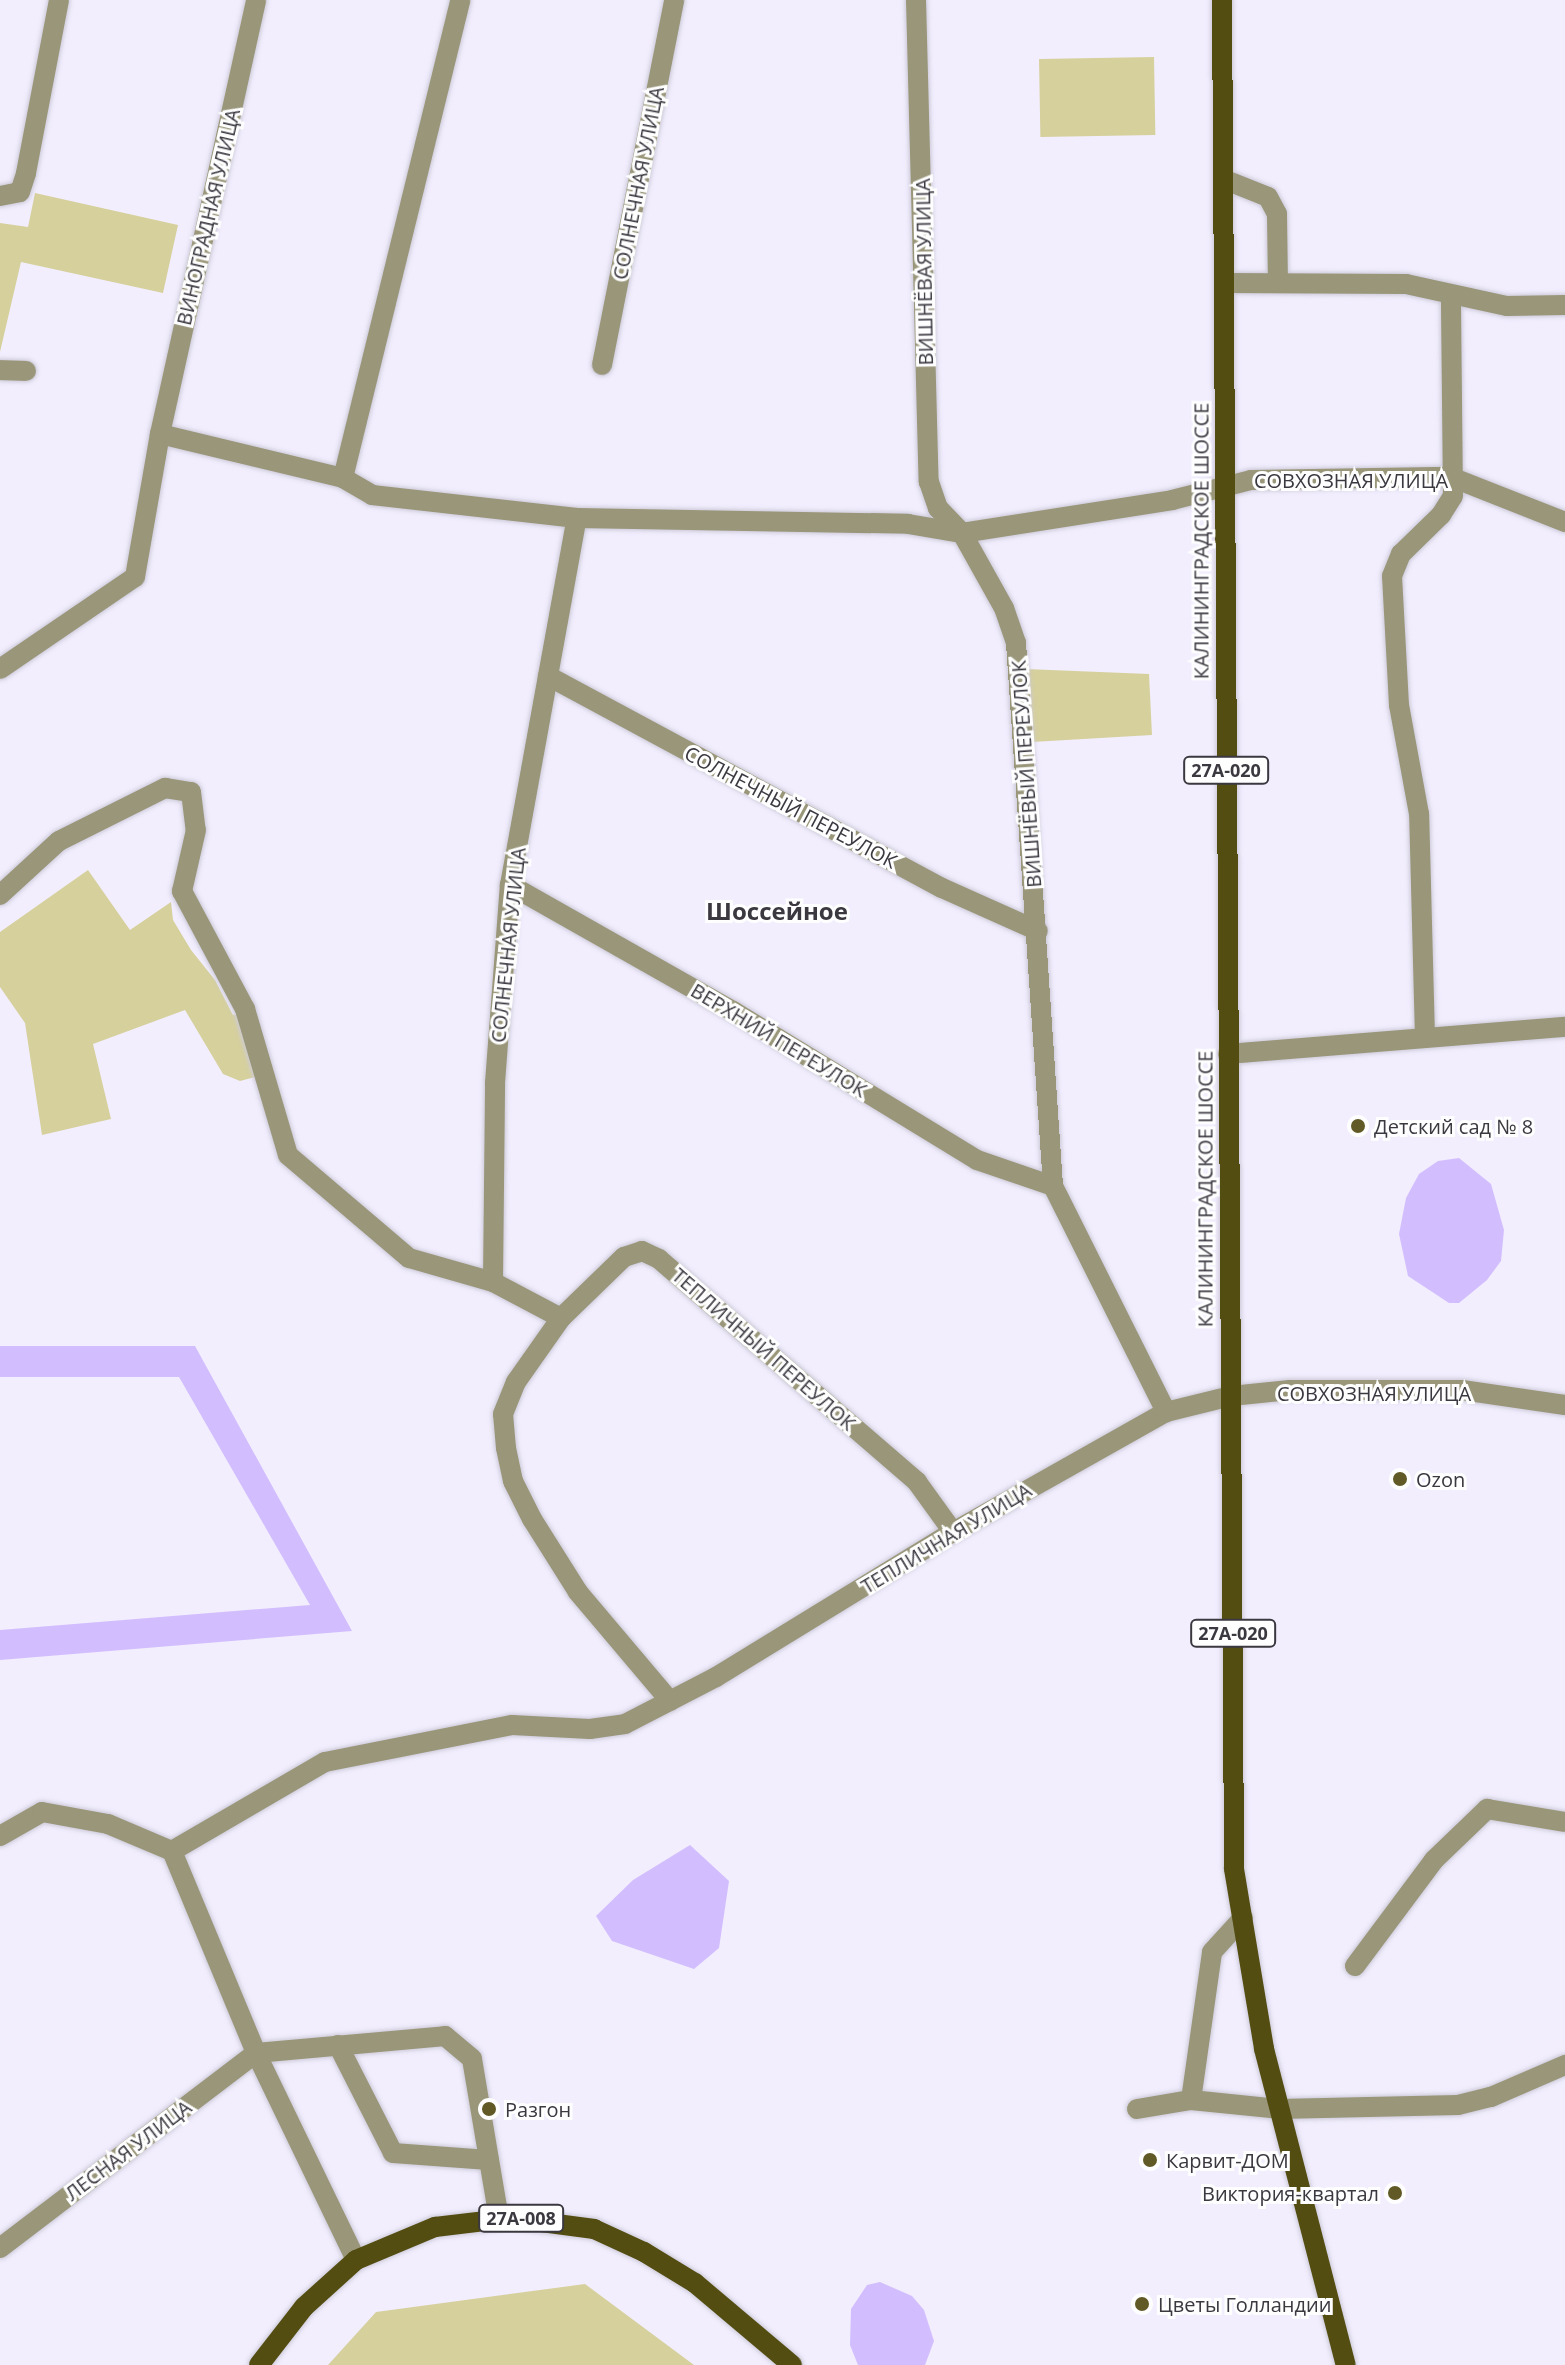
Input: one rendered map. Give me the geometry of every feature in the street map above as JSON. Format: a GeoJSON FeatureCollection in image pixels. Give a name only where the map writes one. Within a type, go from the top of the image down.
{"type":"FeatureCollection","features":[{"type":"Feature","properties":{"kind":"main road","name":"КАЛИНИНГРАДСКОЕ ШОССЕ"},"geometry":{"type":"LineString","coordinates":[[1222,0],[1234,1869],[1279,2109],[1346,2365]]}},
{"type":"Feature","properties":{"kind":"main road","name":"27А-008"},"geometry":{"type":"LineString","coordinates":[[259,2365],[304,2307],[356,2260],[435,2227],[499,2219],[555,2220],[594,2229],[644,2252],[695,2283],[792,2365]]}},
{"type":"Feature","properties":{"kind":"street"},"geometry":{"type":"LineString","coordinates":[[0,196],[20,192],[26,173],[59,0]]}},
{"type":"Feature","properties":{"kind":"street","name":"ВИНОГРАДНАЯ УЛИЦА"},"geometry":{"type":"LineString","coordinates":[[0,669],[135,577],[160,434],[256,0]]}},
{"type":"Feature","properties":{"kind":"street"},"geometry":{"type":"LineString","coordinates":[[343,478],[460,0]]}},
{"type":"Feature","properties":{"kind":"street","name":"СОЛНЕЧНАЯ УЛИЦА"},"geometry":{"type":"LineString","coordinates":[[602,365],[674,0]]}},
{"type":"Feature","properties":{"kind":"street","name":"ВИШНЁВАЯ УЛИЦА"},"geometry":{"type":"LineString","coordinates":[[916,0],[929,482],[938,508],[962,533]]}},
{"type":"Feature","properties":{"kind":"street"},"geometry":{"type":"LineString","coordinates":[[1223,179],[1268,197],[1277,214],[1278,283]]}},
{"type":"Feature","properties":{"kind":"street"},"geometry":{"type":"LineString","coordinates":[[1225,283],[1406,284],[1507,306],[1565,305]]}},
{"type":"Feature","properties":{"kind":"street"},"geometry":{"type":"LineString","coordinates":[[1425,1038],[1419,814],[1399,705],[1392,576],[1401,554],[1453,496],[1451,296]]}},
{"type":"Feature","properties":{"kind":"street"},"geometry":{"type":"LineString","coordinates":[[0,370],[26,371]]}},
{"type":"Feature","properties":{"kind":"street","name":"СОВХОЗНАЯ УЛИЦА"},"geometry":{"type":"LineString","coordinates":[[160,434],[343,478],[372,495],[422,504],[577,518],[908,524],[962,533],[1172,500],[1251,480],[1451,477],[1565,522]]}},
{"type":"Feature","properties":{"kind":"street","name":"СОЛНЕЧНАЯ УЛИЦА"},"geometry":{"type":"LineString","coordinates":[[493,1282],[495,1083],[510,885],[577,518]]}},
{"type":"Feature","properties":{"kind":"street","name":"ВИШНЁВЫЙ ПЕРЕУЛОК"},"geometry":{"type":"LineString","coordinates":[[962,533],[1004,608],[1016,643],[1053,1186]]}},
{"type":"Feature","properties":{"kind":"street","name":"СОЛНЕЧНЫЙ ПЕРЕУЛОК"},"geometry":{"type":"LineString","coordinates":[[548,676],[942,888],[1038,931]]}},
{"type":"Feature","properties":{"kind":"street"},"geometry":{"type":"LineString","coordinates":[[0,895],[59,841],[165,788],[191,792],[196,830],[182,891],[245,1009],[288,1155],[409,1258],[493,1282],[561,1318],[516,1382],[503,1414],[513,1481],[578,1592],[670,1701]]}},
{"type":"Feature","properties":{"kind":"street","name":"ВЕРХНИЙ ПЕРЕУЛОК"},"geometry":{"type":"LineString","coordinates":[[510,885],[733,1011],[977,1160],[1053,1186]]}},
{"type":"Feature","properties":{"kind":"street"},"geometry":{"type":"LineString","coordinates":[[1228,1054],[1565,1027]]}},
{"type":"Feature","properties":{"kind":"street"},"geometry":{"type":"LineString","coordinates":[[1053,1186],[1166,1412]]}},
{"type":"Feature","properties":{"kind":"street","name":"ТЕПЛИЧНЫЙ ПЕРЕУЛОК"},"geometry":{"type":"LineString","coordinates":[[561,1318],[624,1257],[642,1251],[659,1259],[917,1482],[953,1532]]}},
{"type":"Feature","properties":{"kind":"street","name":"СОВХОЗНАЯ УЛИЦА"},"geometry":{"type":"LineString","coordinates":[[1231,1396],[1290,1390],[1462,1390],[1565,1405]]}},
{"type":"Feature","properties":{"kind":"street","name":"ТЕПЛИЧНАЯ УЛИЦА"},"geometry":{"type":"LineString","coordinates":[[172,1851],[325,1762],[512,1725],[590,1729],[625,1724],[670,1701],[953,1532],[1166,1412],[1231,1396]]}},
{"type":"Feature","properties":{"kind":"street"},"geometry":{"type":"LineString","coordinates":[[1355,1966],[1434,1860],[1487,1809],[1565,1822]]}},
{"type":"Feature","properties":{"kind":"street"},"geometry":{"type":"LineString","coordinates":[[0,1836],[42,1812],[108,1824],[172,1851],[256,2053],[356,2260]]}},
{"type":"Feature","properties":{"kind":"street"},"geometry":{"type":"LineString","coordinates":[[1191,2100],[1212,1952],[1243,1918]]}},
{"type":"Feature","properties":{"kind":"street"},"geometry":{"type":"LineString","coordinates":[[256,2053],[445,2036],[472,2059],[499,2219]]}},
{"type":"Feature","properties":{"kind":"street"},"geometry":{"type":"LineString","coordinates":[[338,2045],[393,2153],[489,2160]]}},
{"type":"Feature","properties":{"kind":"street","name":"ЛЕСНАЯ УЛИЦА"},"geometry":{"type":"LineString","coordinates":[[0,2248],[256,2053]]}},
{"type":"Feature","properties":{"kind":"street"},"geometry":{"type":"LineString","coordinates":[[1137,2109],[1191,2100],[1279,2109],[1458,2105],[1491,2097],[1565,2065]]}},
{"type":"Feature","properties":{"kind":"shaded area"},"geometry":{"type":"Polygon","coordinates":[[[1154,57],[1155,135],[1040,137],[1039,59],[1154,57]]]}},
{"type":"Feature","properties":{"kind":"shaded area"},"geometry":{"type":"Polygon","coordinates":[[[35,193],[178,225],[163,293],[21,262],[0,352],[0,223],[28,227],[35,193]]]}},
{"type":"Feature","properties":{"kind":"shaded area"},"geometry":{"type":"Polygon","coordinates":[[[1026,669],[1149,674],[1152,735],[1032,742],[1026,669]]]}},
{"type":"Feature","properties":{"kind":"shaded area"},"geometry":{"type":"Polygon","coordinates":[[[88,870],[130,930],[171,902],[173,920],[191,950],[215,980],[233,1015],[243,1013],[266,1074],[240,1081],[223,1074],[185,1010],[93,1044],[111,1119],[42,1135],[25,1023],[0,987],[0,932],[88,870]]]}},
{"type":"Feature","properties":{"kind":"shaded area"},"geometry":{"type":"Polygon","coordinates":[[[1459,1158],[1491,1184],[1504,1230],[1501,1261],[1487,1280],[1459,1303],[1449,1303],[1408,1276],[1399,1234],[1406,1198],[1419,1174],[1438,1161],[1459,1158]]]}},
{"type":"Feature","properties":{"kind":"shaded area"},"geometry":{"type":"Polygon","coordinates":[[[0,1346],[195,1346],[352,1631],[0,1660],[0,1630],[310,1605],[179,1377],[0,1377],[0,1346]]]}},
{"type":"Feature","properties":{"kind":"shaded area"},"geometry":{"type":"Polygon","coordinates":[[[690,1845],[729,1881],[719,1948],[694,1969],[612,1941],[596,1916],[633,1880],[690,1845]]]}},
{"type":"Feature","properties":{"kind":"shaded area"},"geometry":{"type":"Polygon","coordinates":[[[880,2282],[912,2296],[924,2310],[934,2341],[925,2365],[858,2365],[850,2345],[851,2309],[867,2285],[880,2282]]]}},
{"type":"Feature","properties":{"kind":"shaded area"},"geometry":{"type":"Polygon","coordinates":[[[585,2284],[694,2365],[328,2365],[376,2312],[585,2284]]]}},
{"type":"Feature","properties":{"kind":"place","name":"Детский сад № 8"},"geometry":{"type":"Point","coordinates":[1358,1126]}},
{"type":"Feature","properties":{"kind":"place","name":"Ozon"},"geometry":{"type":"Point","coordinates":[1400,1479]}},
{"type":"Feature","properties":{"kind":"place","name":"Разгон"},"geometry":{"type":"Point","coordinates":[489,2109]}},
{"type":"Feature","properties":{"kind":"place","name":"Карвит-ДОМ"},"geometry":{"type":"Point","coordinates":[1150,2160]}},
{"type":"Feature","properties":{"kind":"place","name":"Виктория-квартал"},"geometry":{"type":"Point","coordinates":[1395,2193]}},
{"type":"Feature","properties":{"kind":"place","name":"Цветы Голландии"},"geometry":{"type":"Point","coordinates":[1142,2304]}},
{"type":"Feature","properties":{"kind":"district","name":"Шоссейное"},"geometry":{"type":"Point","coordinates":[777,911]}}]}
